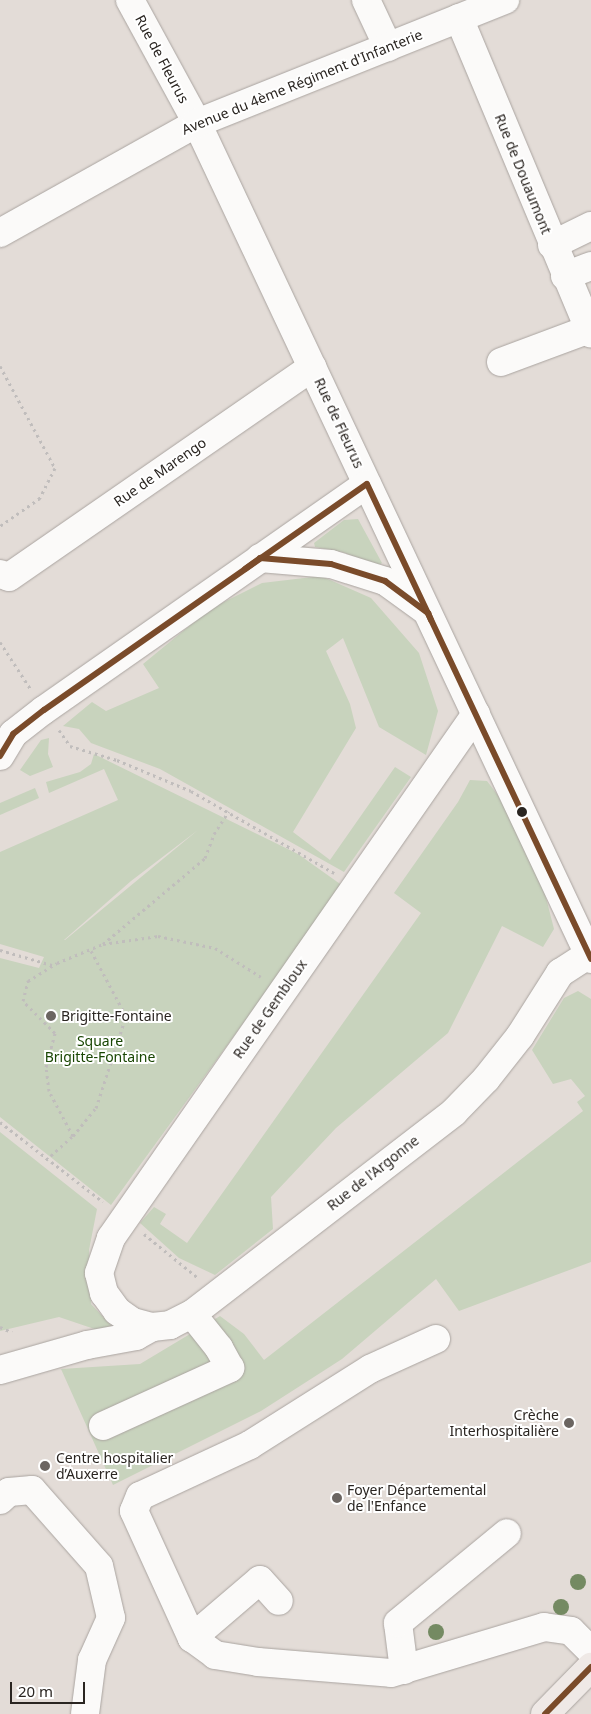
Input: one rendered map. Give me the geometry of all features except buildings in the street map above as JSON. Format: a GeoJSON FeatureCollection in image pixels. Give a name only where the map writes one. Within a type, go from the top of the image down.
{"type":"FeatureCollection","features":[{"type":"Feature","properties":{"kind":"main road"},"geometry":{"type":"LineString","coordinates":[[545,1714],[591,1666]]}},
{"type":"Feature","properties":{"kind":"street","name":"Rue de Fleurus"},"geometry":{"type":"LineString","coordinates":[[130,0],[197,123],[590,956]]}},
{"type":"Feature","properties":{"kind":"street"},"geometry":{"type":"LineString","coordinates":[[366,0],[388,47]]}},
{"type":"Feature","properties":{"kind":"street","name":"Avenue du 4ème Régiment d'Infanterie"},"geometry":{"type":"LineString","coordinates":[[0,233],[197,123],[504,0]]}},
{"type":"Feature","properties":{"kind":"street","name":"Rue de Douaumont"},"geometry":{"type":"LineString","coordinates":[[459,18],[589,331],[501,362]]}},
{"type":"Feature","properties":{"kind":"street"},"geometry":{"type":"LineString","coordinates":[[552,244],[591,226]]}},
{"type":"Feature","properties":{"kind":"street"},"geometry":{"type":"LineString","coordinates":[[565,276],[591,266]]}},
{"type":"Feature","properties":{"kind":"street","name":"Rue de Marengo"},"geometry":{"type":"LineString","coordinates":[[2,576],[312,367]]}},
{"type":"Feature","properties":{"kind":"street"},"geometry":{"type":"LineString","coordinates":[[4,742],[44,710],[367,484]]}},
{"type":"Feature","properties":{"kind":"street"},"geometry":{"type":"LineString","coordinates":[[260,558],[331,564],[385,580],[428,613]]}},
{"type":"Feature","properties":{"kind":"street","name":"Rue de Gembloux"},"geometry":{"type":"LineString","coordinates":[[152,1328],[133,1322],[117,1311],[104,1293],[99,1273],[111,1238],[476,714]]}},
{"type":"Feature","properties":{"kind":"street","name":"Rue de l'Argonne"},"geometry":{"type":"LineString","coordinates":[[0,1370],[87,1345],[136,1336],[152,1328],[170,1325],[192,1314],[454,1112],[486,1079],[514,1043],[560,973],[590,956]]}},
{"type":"Feature","properties":{"kind":"street"},"geometry":{"type":"LineString","coordinates":[[103,1426],[230,1368],[219,1348],[192,1314]]}},
{"type":"Feature","properties":{"kind":"street"},"geometry":{"type":"LineString","coordinates":[[436,1339],[370,1369],[250,1445],[140,1496],[134,1511],[192,1638],[215,1655],[258,1662],[391,1673],[544,1627],[571,1631],[591,1651]]}},
{"type":"Feature","properties":{"kind":"street"},"geometry":{"type":"LineString","coordinates":[[0,1500],[9,1492],[32,1490],[99,1566],[111,1618],[92,1660],[85,1714]]}},
{"type":"Feature","properties":{"kind":"street"},"geometry":{"type":"LineString","coordinates":[[404,1670],[398,1623],[507,1533]]}},
{"type":"Feature","properties":{"kind":"street"},"geometry":{"type":"LineString","coordinates":[[192,1638],[260,1580],[280,1601]]}},
{"type":"Feature","properties":{"kind":"path"},"geometry":{"type":"LineString","coordinates":[[0,366],[56,468],[40,498],[0,526]]}},
{"type":"Feature","properties":{"kind":"path"},"geometry":{"type":"LineString","coordinates":[[0,642],[70,746],[117,760],[192,791],[356,886]]}},
{"type":"Feature","properties":{"kind":"path"},"geometry":{"type":"LineString","coordinates":[[103,944],[205,858],[214,834],[229,811]]}},
{"type":"Feature","properties":{"kind":"path"},"geometry":{"type":"LineString","coordinates":[[73,1136],[49,1091],[46,1067],[55,1033],[23,1002],[28,981],[52,966],[103,944],[158,936],[215,948],[283,991]]}},
{"type":"Feature","properties":{"kind":"path"},"geometry":{"type":"LineString","coordinates":[[46,1160],[73,1136],[96,1108],[126,1016],[90,949]]}},
{"type":"Feature","properties":{"kind":"path"},"geometry":{"type":"LineString","coordinates":[[0,950],[52,966]]}},
{"type":"Feature","properties":{"kind":"path"},"geometry":{"type":"LineString","coordinates":[[0,1327],[12,1332]]}},
{"type":"Feature","properties":{"kind":"green space"},"geometry":{"type":"Polygon","coordinates":[[[358,519],[382,563],[377,566],[342,552],[315,547],[314,543],[344,520],[358,519]]]}},
{"type":"Feature","properties":{"kind":"green space"},"geometry":{"type":"Polygon","coordinates":[[[321,576],[371,598],[419,653],[438,711],[426,755],[379,727],[343,638],[326,651],[350,704],[356,728],[293,832],[330,860],[395,767],[411,777],[344,872],[160,769],[91,743],[79,729],[63,726],[92,702],[106,711],[159,688],[143,664],[210,609],[262,583],[321,576]]]}},
{"type":"Feature","properties":{"kind":"green space"},"geometry":{"type":"Polygon","coordinates":[[[49,738],[48,754],[53,767],[30,776],[20,770],[41,740],[49,738]]]}},
{"type":"Feature","properties":{"kind":"green space","name":"Square Brigitte-Fontaine"},"geometry":{"type":"Polygon","coordinates":[[[94,754],[298,854],[343,886],[111,1205],[0,1117],[0,958],[39,968],[44,957],[0,944],[0,852],[118,800],[104,769],[49,793],[46,782],[80,772],[91,764],[94,754]],[[198,830],[131,881],[65,940],[198,830]]]}},
{"type":"Feature","properties":{"kind":"green space"},"geometry":{"type":"Polygon","coordinates":[[[470,780],[487,781],[510,811],[543,886],[554,929],[543,947],[502,926],[448,1033],[336,1128],[271,1197],[273,1229],[215,1275],[179,1258],[140,1223],[154,1207],[166,1214],[160,1224],[187,1243],[421,913],[394,893],[458,802],[470,780]]]}},
{"type":"Feature","properties":{"kind":"green space"},"geometry":{"type":"Polygon","coordinates":[[[35,788],[39,798],[0,815],[0,803],[35,788]]]}},
{"type":"Feature","properties":{"kind":"green space"},"geometry":{"type":"Polygon","coordinates":[[[578,991],[591,999],[591,1262],[459,1311],[436,1279],[342,1359],[261,1411],[113,1485],[61,1369],[140,1364],[220,1316],[244,1334],[264,1360],[583,1111],[577,1102],[585,1096],[571,1079],[553,1084],[532,1050],[564,998],[578,991]]]}},
{"type":"Feature","properties":{"kind":"green space"},"geometry":{"type":"Polygon","coordinates":[[[0,1132],[97,1209],[89,1250],[91,1304],[124,1339],[59,1317],[0,1331],[0,1132]]]}},
{"type":"Feature","properties":{"kind":"transit line"},"geometry":{"type":"LineString","coordinates":[[0,756],[13,734],[44,710],[367,484],[591,959]]}},
{"type":"Feature","properties":{"kind":"transit line"},"geometry":{"type":"LineString","coordinates":[[245,569],[260,558],[331,564],[385,581],[428,613],[431,620]]}},
{"type":"Feature","properties":{"kind":"transit line"},"geometry":{"type":"LineString","coordinates":[[545,1714],[591,1667]]}},
{"type":"Feature","properties":{"kind":"place","name":"Brigitte-Fontaine"},"geometry":{"type":"Point","coordinates":[51,1016]}},
{"type":"Feature","properties":{"kind":"place","name":"Crèche Interhospitalière"},"geometry":{"type":"Point","coordinates":[569,1423]}},
{"type":"Feature","properties":{"kind":"place","name":"Centre hospitalier d’Auxerre"},"geometry":{"type":"Point","coordinates":[45,1466]}},
{"type":"Feature","properties":{"kind":"place","name":"Foyer Départemental de l'Enfance"},"geometry":{"type":"Point","coordinates":[337,1498]}}]}
